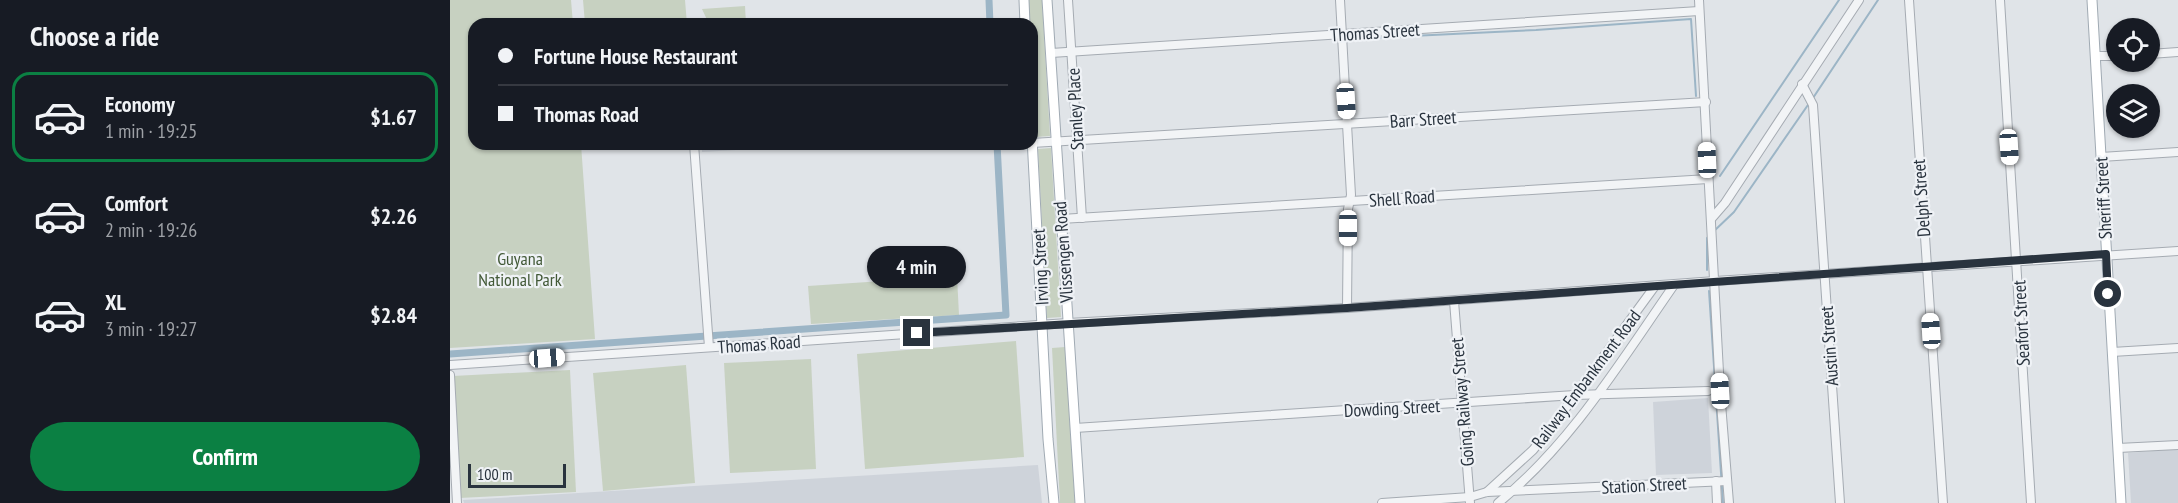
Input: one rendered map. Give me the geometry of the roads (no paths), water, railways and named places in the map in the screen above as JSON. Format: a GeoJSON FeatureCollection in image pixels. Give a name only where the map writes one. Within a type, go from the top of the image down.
{"type":"FeatureCollection","features":[{"type":"Feature","properties":{"kind":"main road"},"geometry":{"type":"LineString","coordinates":[[1024,0],[1025,18]]}},
{"type":"Feature","properties":{"kind":"main road","name":"Vlissengen Road"},"geometry":{"type":"LineString","coordinates":[[1047,0],[1080,503]]}},
{"type":"Feature","properties":{"kind":"main road","name":"Sheriff Street"},"geometry":{"type":"LineString","coordinates":[[2092,0],[2121,503]]}},
{"type":"Feature","properties":{"kind":"main road","name":"Irving Street"},"geometry":{"type":"LineString","coordinates":[[1032,150],[1048,439],[1054,503]]}},
{"type":"Feature","properties":{"kind":"street","name":"Stanley Place"},"geometry":{"type":"LineString","coordinates":[[1068,0],[1082,218]]}},
{"type":"Feature","properties":{"kind":"street"},"geometry":{"type":"LineString","coordinates":[[1340,0],[1352,195],[1348,208],[1347,308]]}},
{"type":"Feature","properties":{"kind":"street"},"geometry":{"type":"LineString","coordinates":[[1699,0],[1729,503]]}},
{"type":"Feature","properties":{"kind":"street"},"geometry":{"type":"LineString","coordinates":[[1712,218],[1725,203],[1859,0]]}},
{"type":"Feature","properties":{"kind":"street","name":"Delph Street"},"geometry":{"type":"LineString","coordinates":[[1909,0],[1943,503]]}},
{"type":"Feature","properties":{"kind":"street","name":"Seafort Street"},"geometry":{"type":"LineString","coordinates":[[2000,0],[2031,503]]}},
{"type":"Feature","properties":{"kind":"street","name":"Thomas Street"},"geometry":{"type":"LineString","coordinates":[[1052,53],[1699,11]]}},
{"type":"Feature","properties":{"kind":"street"},"geometry":{"type":"LineString","coordinates":[[2160,53],[2178,52]]}},
{"type":"Feature","properties":{"kind":"street"},"geometry":{"type":"LineString","coordinates":[[2095,57],[2106,56]]}},
{"type":"Feature","properties":{"kind":"street","name":"Austin Street"},"geometry":{"type":"LineString","coordinates":[[1802,84],[1813,105],[1840,503]]}},
{"type":"Feature","properties":{"kind":"street","name":"Barr Street"},"geometry":{"type":"LineString","coordinates":[[1038,143],[1706,102]]}},
{"type":"Feature","properties":{"kind":"street"},"geometry":{"type":"LineString","coordinates":[[694,150],[709,344]]}},
{"type":"Feature","properties":{"kind":"street"},"geometry":{"type":"LineString","coordinates":[[2102,157],[2178,152]]}},
{"type":"Feature","properties":{"kind":"street","name":"Shell Road"},"geometry":{"type":"LineString","coordinates":[[1061,219],[1708,179]]}},
{"type":"Feature","properties":{"kind":"street"},"geometry":{"type":"LineString","coordinates":[[1710,200],[1725,203]]}},
{"type":"Feature","properties":{"kind":"street","name":"Thomas Road"},"geometry":{"type":"LineString","coordinates":[[450,365],[709,344],[1347,308],[2106,254],[2178,251]]}},
{"type":"Feature","properties":{"kind":"street"},"geometry":{"type":"LineString","coordinates":[[1498,503],[1558,444],[1597,395],[1674,285]]}},
{"type":"Feature","properties":{"kind":"street","name":"Railway Embankment Road"},"geometry":{"type":"LineString","coordinates":[[1487,492],[1533,450],[1655,286]]}},
{"type":"Feature","properties":{"kind":"street","name":"Going Railway Street"},"geometry":{"type":"LineString","coordinates":[[1454,301],[1470,500]]}},
{"type":"Feature","properties":{"kind":"street"},"geometry":{"type":"LineString","coordinates":[[2112,352],[2178,348]]}},
{"type":"Feature","properties":{"kind":"street"},"geometry":{"type":"LineString","coordinates":[[450,376],[457,503]]}},
{"type":"Feature","properties":{"kind":"street","name":"Dowding Street"},"geometry":{"type":"LineString","coordinates":[[1075,428],[1575,396],[1708,391]]}},
{"type":"Feature","properties":{"kind":"street"},"geometry":{"type":"LineString","coordinates":[[2118,448],[2178,445]]}},
{"type":"Feature","properties":{"kind":"street","name":"Station Street"},"geometry":{"type":"LineString","coordinates":[[1382,503],[1470,500],[1487,492],[1727,480]]}},
{"type":"Feature","properties":{"kind":"street"},"geometry":{"type":"LineString","coordinates":[[1716,481],[1718,503]]}},
{"type":"Feature","properties":{"kind":"waterway"},"geometry":{"type":"LineString","coordinates":[[989,0],[990,18]]}},
{"type":"Feature","properties":{"kind":"waterway"},"geometry":{"type":"LineString","coordinates":[[1720,176],[1839,0]]}},
{"type":"Feature","properties":{"kind":"waterway"},"geometry":{"type":"LineString","coordinates":[[1813,98],[1878,0]]}},
{"type":"Feature","properties":{"kind":"waterway"},"geometry":{"type":"LineString","coordinates":[[1349,39],[1536,30],[1691,19],[1696,96]]}},
{"type":"Feature","properties":{"kind":"waterway"},"geometry":{"type":"LineString","coordinates":[[1713,232],[1734,212],[1810,102]]}},
{"type":"Feature","properties":{"kind":"waterway"},"geometry":{"type":"LineString","coordinates":[[450,354],[1006,315],[997,150]]}},
{"type":"Feature","properties":{"kind":"waterway"},"geometry":{"type":"LineString","coordinates":[[1707,270],[1707,238],[1709,236]]}},
{"type":"Feature","properties":{"kind":"waterway"},"geometry":{"type":"LineString","coordinates":[[1709,291],[1723,503]]}},
{"type":"Feature","properties":{"kind":"park label","name":"Guyana National Park"},"geometry":{"type":"Point","coordinates":[520,268]}}]}
